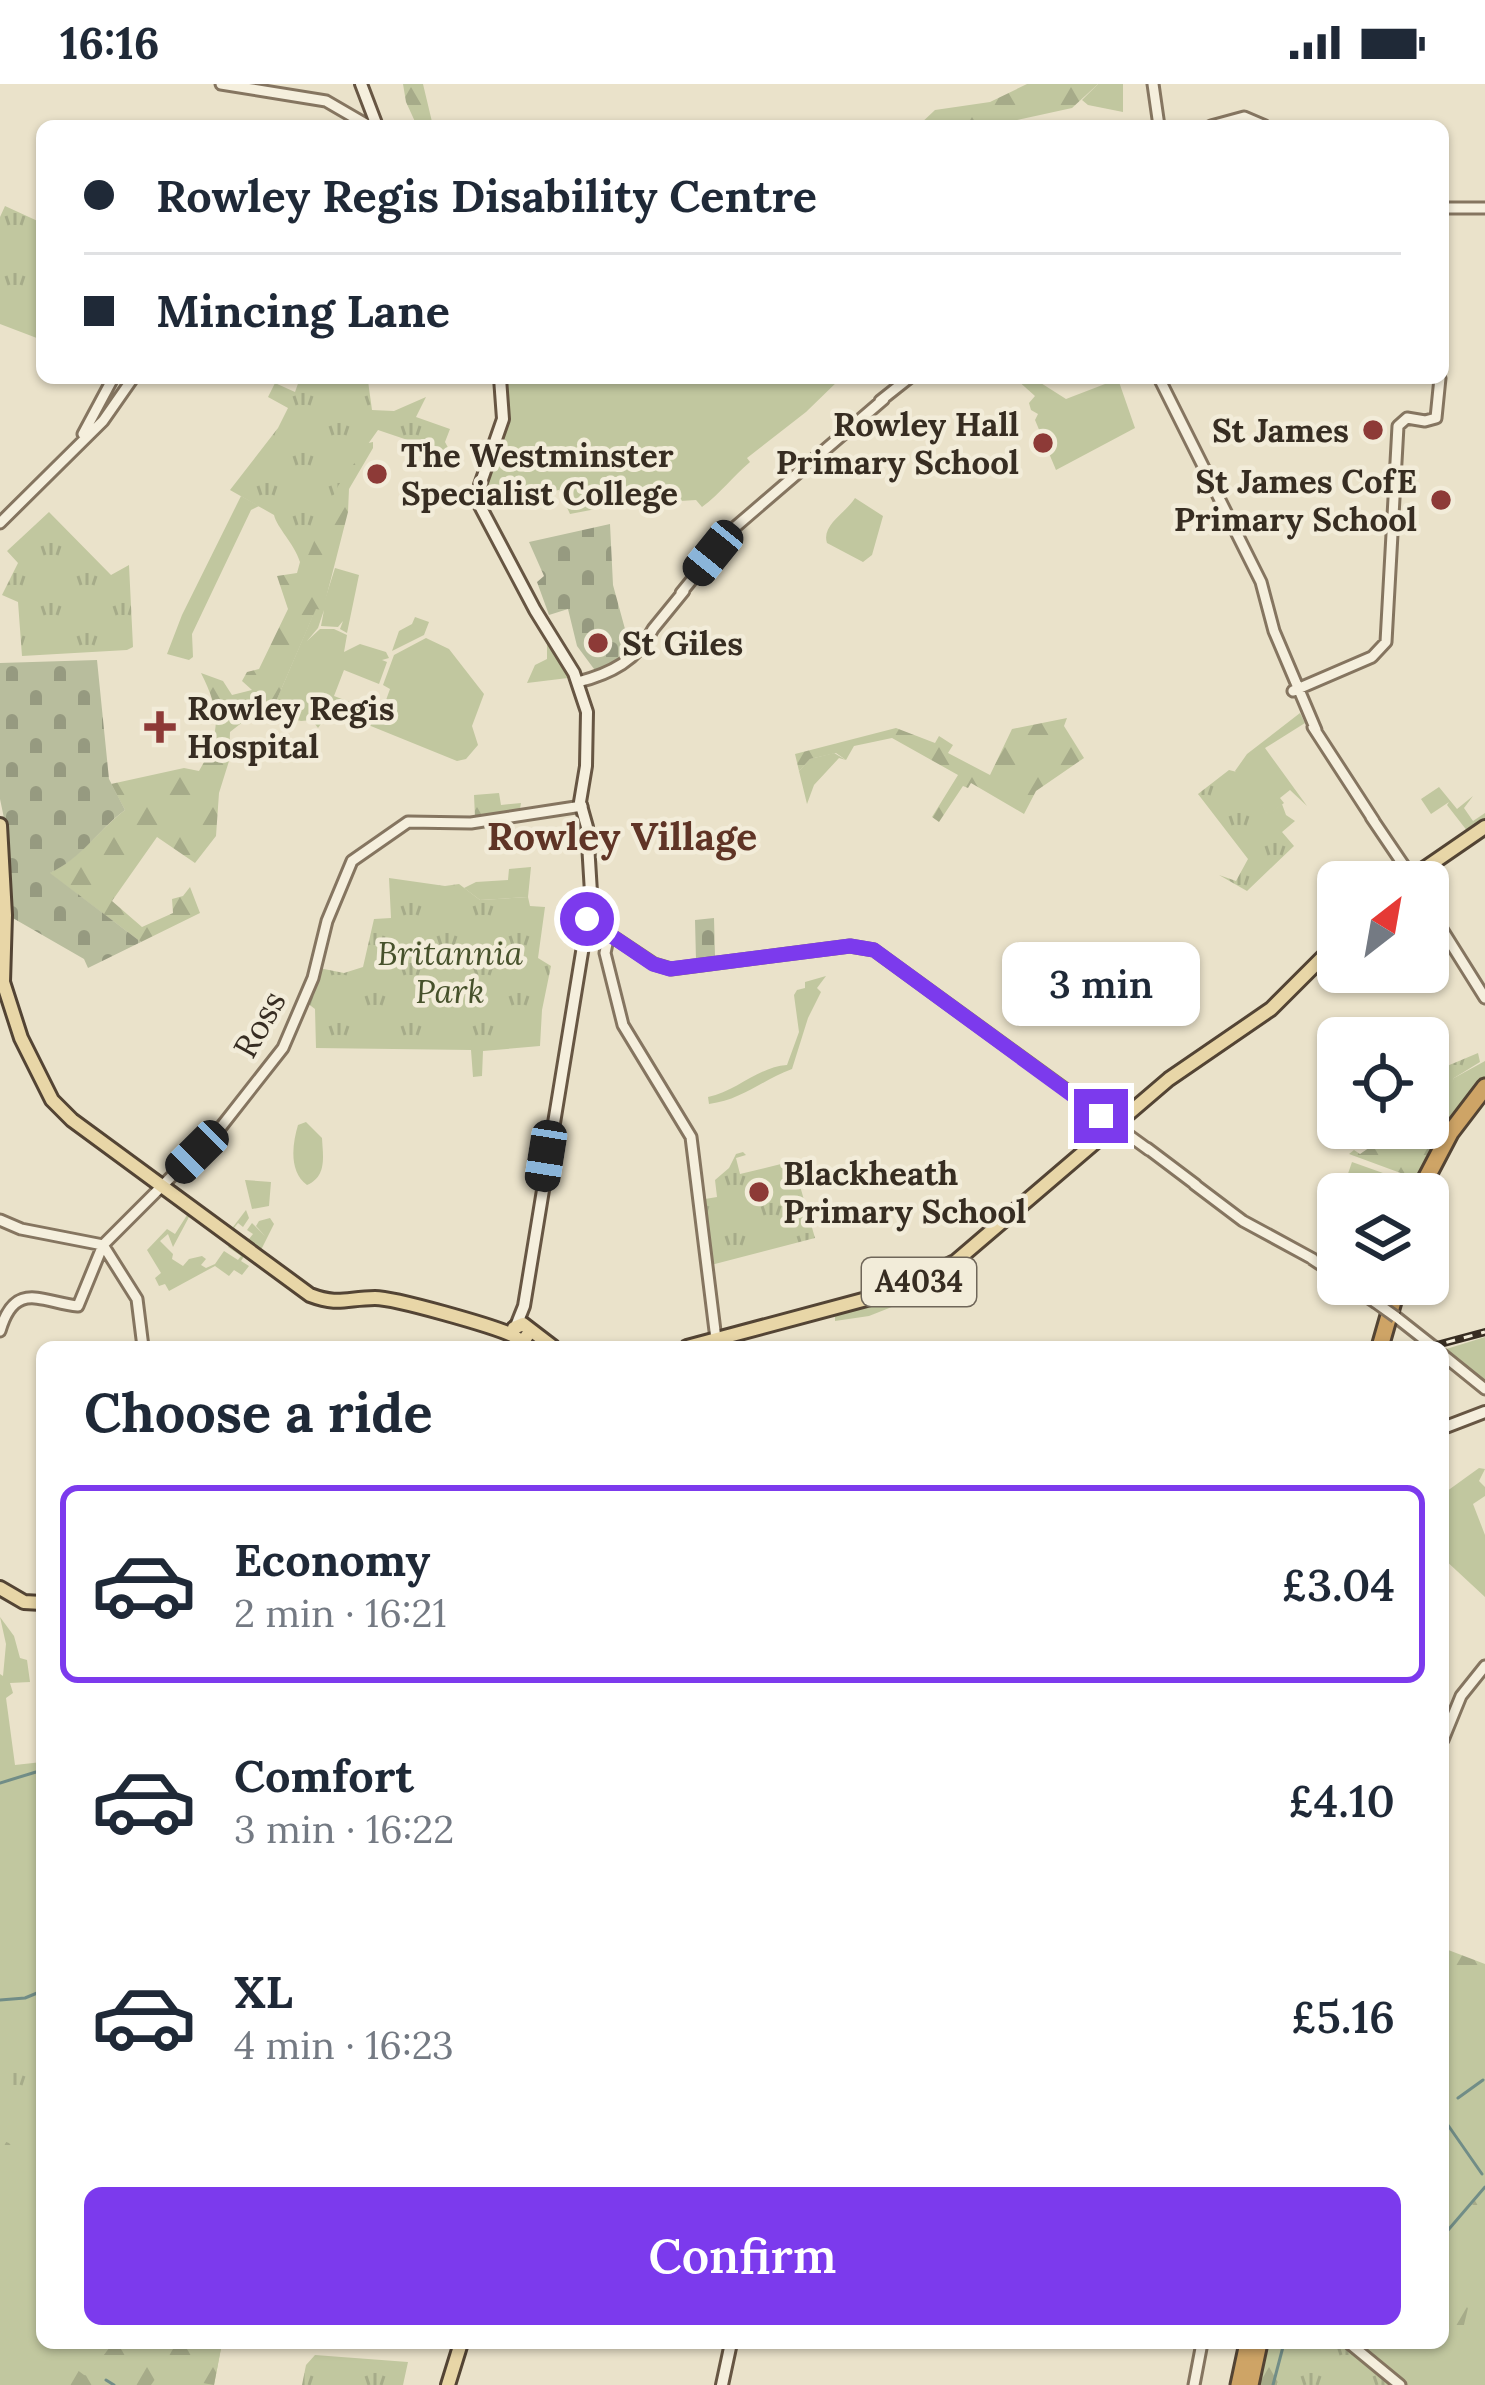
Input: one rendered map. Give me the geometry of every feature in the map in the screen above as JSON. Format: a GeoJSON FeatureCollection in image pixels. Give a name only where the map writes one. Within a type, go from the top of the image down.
{"type":"FeatureCollection","features":[{"type":"Feature","properties":{"kind":"highway"},"geometry":{"type":"LineString","coordinates":[[1429,1173],[1450,1132],[1485,1087]]}},
{"type":"Feature","properties":{"kind":"highway"},"geometry":{"type":"LineString","coordinates":[[1439,1173],[1485,1102]]}},
{"type":"Feature","properties":{"kind":"highway"},"geometry":{"type":"LineString","coordinates":[[1378,1341],[1388,1305]]}},
{"type":"Feature","properties":{"kind":"highway"},"geometry":{"type":"LineString","coordinates":[[1239,2385],[1247,2349]]}},
{"type":"Feature","properties":{"kind":"highway"},"geometry":{"type":"LineString","coordinates":[[1250,2385],[1258,2349]]}},
{"type":"Feature","properties":{"kind":"main road"},"geometry":{"type":"LineString","coordinates":[[362,84],[371,120]]}},
{"type":"Feature","properties":{"kind":"main road"},"geometry":{"type":"LineString","coordinates":[[0,825],[3,982],[38,1076],[65,1114],[300,1289],[345,1304],[387,1299],[521,1336],[559,1074],[591,896],[582,803],[592,717],[582,682],[480,506],[480,485],[503,419],[500,384]]}},
{"type":"Feature","properties":{"kind":"main road"},"geometry":{"type":"LineString","coordinates":[[1441,861],[1485,831]]}},
{"type":"Feature","properties":{"kind":"main road","name":"A4034"},"geometry":{"type":"LineString","coordinates":[[1279,1000],[1317,963]]}},
{"type":"Feature","properties":{"kind":"main road","name":"A4034"},"geometry":{"type":"LineString","coordinates":[[722,1341],[890,1294],[931,1276],[986,1238],[1118,1129],[1169,1078],[1317,969]]}},
{"type":"Feature","properties":{"kind":"main road"},"geometry":{"type":"LineString","coordinates":[[1449,1426],[1485,1412]]}},
{"type":"Feature","properties":{"kind":"main road"},"geometry":{"type":"LineString","coordinates":[[0,1588],[24,1602],[36,1603]]}},
{"type":"Feature","properties":{"kind":"main road"},"geometry":{"type":"LineString","coordinates":[[448,2385],[459,2349]]}},
{"type":"Feature","properties":{"kind":"main road"},"geometry":{"type":"LineString","coordinates":[[722,2385],[730,2349]]}},
{"type":"Feature","properties":{"kind":"street"},"geometry":{"type":"LineString","coordinates":[[221,84],[321,100],[363,120]]}},
{"type":"Feature","properties":{"kind":"street"},"geometry":{"type":"LineString","coordinates":[[1153,84],[1157,120]]}},
{"type":"Feature","properties":{"kind":"street"},"geometry":{"type":"LineString","coordinates":[[1449,208],[1485,208]]}},
{"type":"Feature","properties":{"kind":"street"},"geometry":{"type":"LineString","coordinates":[[81,439],[109,384]]}},
{"type":"Feature","properties":{"kind":"street"},"geometry":{"type":"LineString","coordinates":[[0,523],[103,421],[129,384]]}},
{"type":"Feature","properties":{"kind":"street"},"geometry":{"type":"LineString","coordinates":[[582,682],[611,674],[633,654],[724,540],[902,384]]}},
{"type":"Feature","properties":{"kind":"street"},"geometry":{"type":"LineString","coordinates":[[1162,384],[1256,573],[1296,694],[1400,861]]}},
{"type":"Feature","properties":{"kind":"street"},"geometry":{"type":"LineString","coordinates":[[1296,694],[1379,653],[1385,642],[1398,426],[1402,420],[1436,418],[1439,384]]}},
{"type":"Feature","properties":{"kind":"street","name":"Ross"},"geometry":{"type":"LineString","coordinates":[[103,1245],[223,1125],[289,1037],[352,861],[408,822],[471,823],[582,803]]}},
{"type":"Feature","properties":{"kind":"street"},"geometry":{"type":"LineString","coordinates":[[587,930],[670,969],[850,946],[867,948],[890,960],[1243,1221],[1317,1262]]}},
{"type":"Feature","properties":{"kind":"street"},"geometry":{"type":"LineString","coordinates":[[608,937],[630,1040],[691,1138],[715,1341]]}},
{"type":"Feature","properties":{"kind":"street"},"geometry":{"type":"LineString","coordinates":[[1449,940],[1485,998]]}},
{"type":"Feature","properties":{"kind":"street"},"geometry":{"type":"LineString","coordinates":[[0,1220],[21,1229],[103,1245],[137,1299],[142,1341]]}},
{"type":"Feature","properties":{"kind":"street"},"geometry":{"type":"LineString","coordinates":[[0,1331],[9,1310],[27,1298],[45,1297],[78,1306],[103,1245]]}},
{"type":"Feature","properties":{"kind":"street"},"geometry":{"type":"LineString","coordinates":[[1379,1305],[1427,1341]]}},
{"type":"Feature","properties":{"kind":"street"},"geometry":{"type":"LineString","coordinates":[[1449,1360],[1485,1389]]}},
{"type":"Feature","properties":{"kind":"street"},"geometry":{"type":"LineString","coordinates":[[1449,1725],[1461,1696],[1485,1666]]}},
{"type":"Feature","properties":{"kind":"street"},"geometry":{"type":"LineString","coordinates":[[1194,2385],[1201,2349]]}},
{"type":"Feature","properties":{"kind":"street"},"geometry":{"type":"LineString","coordinates":[[1356,2349],[1400,2385]]}},
{"type":"Feature","properties":{"kind":"green space"},"geometry":{"type":"Polygon","coordinates":[[[403,84],[423,84],[432,120],[414,120],[403,84]]]}},
{"type":"Feature","properties":{"kind":"green space"},"geometry":{"type":"Polygon","coordinates":[[[1027,84],[1098,84],[1072,108],[1017,120],[924,120],[935,110],[990,102],[1027,84]]]}},
{"type":"Feature","properties":{"kind":"green space"},"geometry":{"type":"Polygon","coordinates":[[[1098,84],[1123,84],[1123,112],[1082,100],[1098,84]]]}},
{"type":"Feature","properties":{"kind":"green space"},"geometry":{"type":"Polygon","coordinates":[[[5,206],[36,220],[36,338],[0,324],[0,217],[5,206]]]}},
{"type":"Feature","properties":{"kind":"green space"},"geometry":{"type":"Polygon","coordinates":[[[274,384],[295,392],[298,384],[368,384],[372,410],[394,411],[426,397],[416,417],[450,429],[445,442],[452,455],[378,430],[338,486],[306,560],[300,562],[274,515],[230,490],[288,408],[268,397],[274,384]]]}},
{"type":"Feature","properties":{"kind":"green space"},"geometry":{"type":"Polygon","coordinates":[[[361,384],[368,384],[362,398],[382,426],[359,445],[373,442],[373,448],[349,489],[348,512],[323,610],[316,609],[271,713],[258,710],[230,732],[216,836],[195,863],[157,837],[112,901],[142,927],[173,913],[172,899],[183,896],[190,887],[200,913],[141,942],[49,873],[125,810],[111,784],[184,768],[199,771],[216,722],[201,673],[223,681],[232,695],[252,690],[242,681],[247,672],[259,669],[288,609],[277,576],[297,573],[300,562],[287,428],[361,384]]]}},
{"type":"Feature","properties":{"kind":"green space"},"geometry":{"type":"Polygon","coordinates":[[[505,384],[835,384],[747,458],[750,462],[702,507],[696,500],[617,505],[570,514],[559,490],[487,502],[484,488],[508,423],[505,384]]]}},
{"type":"Feature","properties":{"kind":"green space"},"geometry":{"type":"Polygon","coordinates":[[[1022,384],[1042,384],[1066,399],[1105,384],[1120,384],[1135,428],[1056,470],[1035,420],[1038,414],[1029,403],[1035,396],[1022,384]]]}},
{"type":"Feature","properties":{"kind":"green space"},"geometry":{"type":"Polygon","coordinates":[[[241,496],[259,506],[251,510],[192,634],[193,657],[167,654],[182,615],[241,496]]]}},
{"type":"Feature","properties":{"kind":"green space"},"geometry":{"type":"Polygon","coordinates":[[[855,498],[883,516],[872,555],[863,562],[827,543],[826,537],[855,498]]]}},
{"type":"Feature","properties":{"kind":"green space"},"geometry":{"type":"Polygon","coordinates":[[[49,512],[111,575],[129,565],[133,647],[22,656],[18,602],[2,595],[18,563],[7,551],[49,512]]]}},
{"type":"Feature","properties":{"kind":"green space"},"geometry":{"type":"Polygon","coordinates":[[[610,524],[613,585],[628,640],[639,640],[619,664],[597,673],[577,646],[568,609],[549,615],[537,582],[544,576],[529,542],[610,524]]]}},
{"type":"Feature","properties":{"kind":"green space"},"geometry":{"type":"Polygon","coordinates":[[[335,568],[359,575],[347,633],[340,629],[343,621],[338,627],[321,626],[324,610],[307,641],[320,629],[334,629],[347,635],[344,652],[360,644],[386,652],[389,658],[382,660],[387,662],[379,684],[344,670],[334,696],[381,714],[390,689],[383,685],[394,655],[426,638],[449,649],[484,694],[472,726],[478,745],[466,759],[457,761],[356,720],[323,721],[318,728],[312,720],[271,713],[316,608],[322,609],[335,568]]]}},
{"type":"Feature","properties":{"kind":"green space"},"geometry":{"type":"Polygon","coordinates":[[[415,617],[429,622],[424,635],[392,651],[399,631],[415,617]]]}},
{"type":"Feature","properties":{"kind":"green space"},"geometry":{"type":"Polygon","coordinates":[[[547,641],[560,656],[568,678],[527,683],[535,665],[547,659],[547,641]]]}},
{"type":"Feature","properties":{"kind":"green space"},"geometry":{"type":"Polygon","coordinates":[[[97,660],[109,779],[125,810],[50,873],[141,942],[88,968],[84,959],[11,917],[0,799],[0,663],[97,660]]]}},
{"type":"Feature","properties":{"kind":"green space"},"geometry":{"type":"Polygon","coordinates":[[[1300,713],[1305,723],[1265,748],[1307,806],[1290,790],[1280,798],[1284,803],[1268,815],[1235,771],[1247,754],[1300,713]]]}},
{"type":"Feature","properties":{"kind":"green space"},"geometry":{"type":"Polygon","coordinates":[[[1067,718],[1064,726],[1084,758],[1036,791],[1024,814],[971,783],[968,788],[963,786],[939,822],[932,817],[958,775],[892,738],[854,746],[846,760],[836,753],[810,759],[799,771],[795,754],[896,728],[935,743],[939,736],[953,745],[948,753],[990,775],[1012,729],[1067,718]]]}},
{"type":"Feature","properties":{"kind":"green space"},"geometry":{"type":"Polygon","coordinates":[[[834,753],[846,760],[839,758],[814,785],[807,804],[799,771],[810,759],[834,753]]]}},
{"type":"Feature","properties":{"kind":"green space"},"geometry":{"type":"Polygon","coordinates":[[[1229,770],[1237,772],[1268,814],[1282,804],[1295,821],[1282,832],[1294,846],[1247,891],[1219,875],[1236,881],[1248,859],[1198,794],[1229,770]]]}},
{"type":"Feature","properties":{"kind":"green space"},"geometry":{"type":"Polygon","coordinates":[[[1439,787],[1457,809],[1473,796],[1464,808],[1473,821],[1485,813],[1485,820],[1468,832],[1449,802],[1431,814],[1421,799],[1439,787]]]}},
{"type":"Feature","properties":{"kind":"green space"},"geometry":{"type":"Polygon","coordinates":[[[499,793],[501,805],[521,803],[520,809],[475,817],[474,795],[499,793]]]}},
{"type":"Feature","properties":{"kind":"green space"},"geometry":{"type":"Polygon","coordinates":[[[531,867],[528,897],[480,900],[464,888],[476,882],[508,880],[509,869],[531,867]]]}},
{"type":"Feature","properties":{"kind":"green space","name":"Britannia Park"},"geometry":{"type":"Polygon","coordinates":[[[389,878],[459,884],[480,900],[528,897],[530,906],[545,907],[538,958],[551,966],[540,1046],[483,1051],[482,1076],[473,1077],[471,1050],[316,1048],[315,1009],[307,1003],[319,968],[344,973],[363,967],[374,919],[391,918],[389,878]]]}},
{"type":"Feature","properties":{"kind":"green space"},"geometry":{"type":"Polygon","coordinates":[[[714,918],[715,956],[696,960],[695,920],[714,918]]]}},
{"type":"Feature","properties":{"kind":"green space"},"geometry":{"type":"Polygon","coordinates":[[[826,976],[817,988],[821,992],[792,1069],[709,1104],[708,1097],[787,1065],[799,1032],[794,995],[805,988],[805,982],[826,976]]]}},
{"type":"Feature","properties":{"kind":"green space"},"geometry":{"type":"Polygon","coordinates":[[[1478,1053],[1480,1062],[1454,1078],[1449,1090],[1449,1065],[1478,1053]]]}},
{"type":"Feature","properties":{"kind":"green space"},"geometry":{"type":"Polygon","coordinates":[[[1485,1061],[1485,1077],[1449,1121],[1449,1087],[1454,1078],[1485,1061]]]}},
{"type":"Feature","properties":{"kind":"green space"},"geometry":{"type":"Polygon","coordinates":[[[306,1122],[322,1138],[323,1152],[321,1171],[307,1185],[297,1173],[294,1158],[298,1125],[306,1122]]]}},
{"type":"Feature","properties":{"kind":"green space"},"geometry":{"type":"Polygon","coordinates":[[[1367,1149],[1432,1149],[1420,1173],[1401,1173],[1349,1154],[1354,1150],[1360,1154],[1367,1149]]]}},
{"type":"Feature","properties":{"kind":"green space","name":"Blackheath Primary School"},"geometry":{"type":"Polygon","coordinates":[[[736,1154],[746,1155],[736,1158],[740,1174],[781,1164],[785,1158],[793,1174],[785,1186],[800,1186],[815,1238],[711,1265],[705,1199],[717,1197],[715,1180],[736,1154]]]}},
{"type":"Feature","properties":{"kind":"green space"},"geometry":{"type":"Polygon","coordinates":[[[1352,1162],[1383,1173],[1348,1173],[1352,1162]]]}},
{"type":"Feature","properties":{"kind":"green space"},"geometry":{"type":"Polygon","coordinates":[[[245,1180],[271,1182],[269,1206],[252,1209],[245,1180]]]}},
{"type":"Feature","properties":{"kind":"green space"},"geometry":{"type":"Polygon","coordinates":[[[246,1210],[249,1218],[243,1227],[238,1223],[234,1228],[249,1239],[253,1234],[247,1230],[252,1223],[265,1236],[256,1226],[259,1221],[270,1218],[274,1224],[262,1248],[253,1248],[230,1231],[246,1210]]]}},
{"type":"Feature","properties":{"kind":"green space"},"geometry":{"type":"Polygon","coordinates":[[[189,1212],[195,1217],[189,1217],[173,1247],[168,1234],[160,1241],[173,1254],[172,1259],[183,1266],[202,1256],[206,1259],[201,1265],[206,1268],[224,1251],[238,1260],[241,1256],[228,1247],[231,1243],[245,1255],[241,1261],[249,1266],[242,1275],[234,1270],[229,1276],[215,1266],[169,1291],[165,1284],[159,1286],[155,1278],[161,1273],[147,1250],[167,1229],[175,1234],[189,1212]]]}},
{"type":"Feature","properties":{"kind":"green space"},"geometry":{"type":"Polygon","coordinates":[[[917,1288],[921,1294],[917,1297],[869,1316],[835,1321],[835,1313],[917,1288]]]}},
{"type":"Feature","properties":{"kind":"green space"},"geometry":{"type":"Polygon","coordinates":[[[1485,1337],[1485,1384],[1449,1355],[1449,1348],[1485,1337]]]}},
{"type":"Feature","properties":{"kind":"green space"},"geometry":{"type":"Polygon","coordinates":[[[1479,1468],[1485,1469],[1479,1481],[1485,1496],[1473,1504],[1485,1535],[1485,1597],[1449,1564],[1449,1490],[1479,1468]]]}},
{"type":"Feature","properties":{"kind":"green space"},"geometry":{"type":"Polygon","coordinates":[[[0,1617],[14,1636],[20,1658],[27,1660],[30,1682],[10,1683],[13,1693],[6,1698],[15,1765],[36,1763],[36,2349],[221,2349],[214,2385],[0,2385],[0,1674],[3,1676],[6,1644],[0,1617]]]}},
{"type":"Feature","properties":{"kind":"green space"},"geometry":{"type":"Polygon","coordinates":[[[1449,1950],[1485,1964],[1485,1987],[1458,1980],[1460,1974],[1449,1972],[1449,1950]]]}},
{"type":"Feature","properties":{"kind":"green space"},"geometry":{"type":"Polygon","coordinates":[[[1449,1958],[1485,1976],[1485,2385],[1405,2385],[1363,2349],[1449,2349],[1449,1958]]]}},
{"type":"Feature","properties":{"kind":"green space"},"geometry":{"type":"Polygon","coordinates":[[[36,2020],[36,2133],[30,2133],[23,2101],[7,2067],[9,2049],[25,2026],[36,2020]]]}},
{"type":"Feature","properties":{"kind":"green space"},"geometry":{"type":"Polygon","coordinates":[[[0,2140],[21,2158],[36,2157],[36,2170],[30,2179],[0,2192],[0,2174],[8,2167],[0,2154],[0,2140]]]}},
{"type":"Feature","properties":{"kind":"green space"},"geometry":{"type":"Polygon","coordinates":[[[1479,2192],[1485,2193],[1484,2231],[1449,2260],[1449,2230],[1469,2211],[1479,2192]]]}},
{"type":"Feature","properties":{"kind":"green space"},"geometry":{"type":"Polygon","coordinates":[[[1485,2262],[1485,2285],[1468,2308],[1463,2329],[1449,2329],[1449,2303],[1485,2262]]]}},
{"type":"Feature","properties":{"kind":"green space"},"geometry":{"type":"Polygon","coordinates":[[[108,2349],[221,2349],[214,2385],[158,2375],[151,2385],[54,2385],[68,2363],[94,2377],[108,2349]]]}},
{"type":"Feature","properties":{"kind":"green space"},"geometry":{"type":"Polygon","coordinates":[[[1265,2349],[1291,2349],[1277,2385],[1257,2385],[1265,2349]]]}},
{"type":"Feature","properties":{"kind":"green space"},"geometry":{"type":"Polygon","coordinates":[[[1286,2349],[1349,2349],[1394,2385],[1277,2385],[1286,2349]]]}},
{"type":"Feature","properties":{"kind":"green space"},"geometry":{"type":"Polygon","coordinates":[[[315,2355],[408,2362],[403,2385],[302,2385],[306,2365],[315,2355]]]}},
{"type":"Feature","properties":{"kind":"waterway"},"geometry":{"type":"LineString","coordinates":[[0,1783],[36,1772]]}},
{"type":"Feature","properties":{"kind":"waterway"},"geometry":{"type":"LineString","coordinates":[[0,2000],[36,1993]]}},
{"type":"Feature","properties":{"kind":"waterway"},"geometry":{"type":"LineString","coordinates":[[1458,2098],[1483,2080]]}},
{"type":"Feature","properties":{"kind":"waterway"},"geometry":{"type":"LineString","coordinates":[[1449,2127],[1482,2174]]}},
{"type":"Feature","properties":{"kind":"waterway"},"geometry":{"type":"LineString","coordinates":[[1449,2229],[1485,2187]]}},
{"type":"Feature","properties":{"kind":"waterway"},"geometry":{"type":"LineString","coordinates":[[1273,2385],[1282,2349]]}},
{"type":"Feature","properties":{"kind":"waterway"},"geometry":{"type":"LineString","coordinates":[[106,2380],[114,2385]]}},
{"type":"Feature","properties":{"kind":"railway"},"geometry":{"type":"LineString","coordinates":[[1449,1342],[1485,1332]]}},
{"type":"Feature","properties":{"kind":"place","name":"St James"},"geometry":{"type":"Point","coordinates":[1373,430]}},
{"type":"Feature","properties":{"kind":"place","name":"Rowley Hall Primary School"},"geometry":{"type":"Point","coordinates":[1043,443]}},
{"type":"Feature","properties":{"kind":"place","name":"The Westminster Specialist College"},"geometry":{"type":"Point","coordinates":[377,474]}},
{"type":"Feature","properties":{"kind":"place","name":"St James CofE Primary School"},"geometry":{"type":"Point","coordinates":[1441,500]}},
{"type":"Feature","properties":{"kind":"place","name":"St Giles"},"geometry":{"type":"Point","coordinates":[598,643]}},
{"type":"Feature","properties":{"kind":"place","name":"Rowley Regis Hospital"},"geometry":{"type":"Point","coordinates":[160,727]}},
{"type":"Feature","properties":{"kind":"place","name":"Blackheath Primary School"},"geometry":{"type":"Point","coordinates":[759,1192]}},
{"type":"Feature","properties":{"kind":"district","name":"Rowley Village"},"geometry":{"type":"Point","coordinates":[622,836]}},
{"type":"Feature","properties":{"kind":"route"},"geometry":{"type":"LineString","coordinates":[[587,919],[591,896],[591,922],[653,964],[670,969],[850,946],[874,950],[1101,1116]]}}]}
